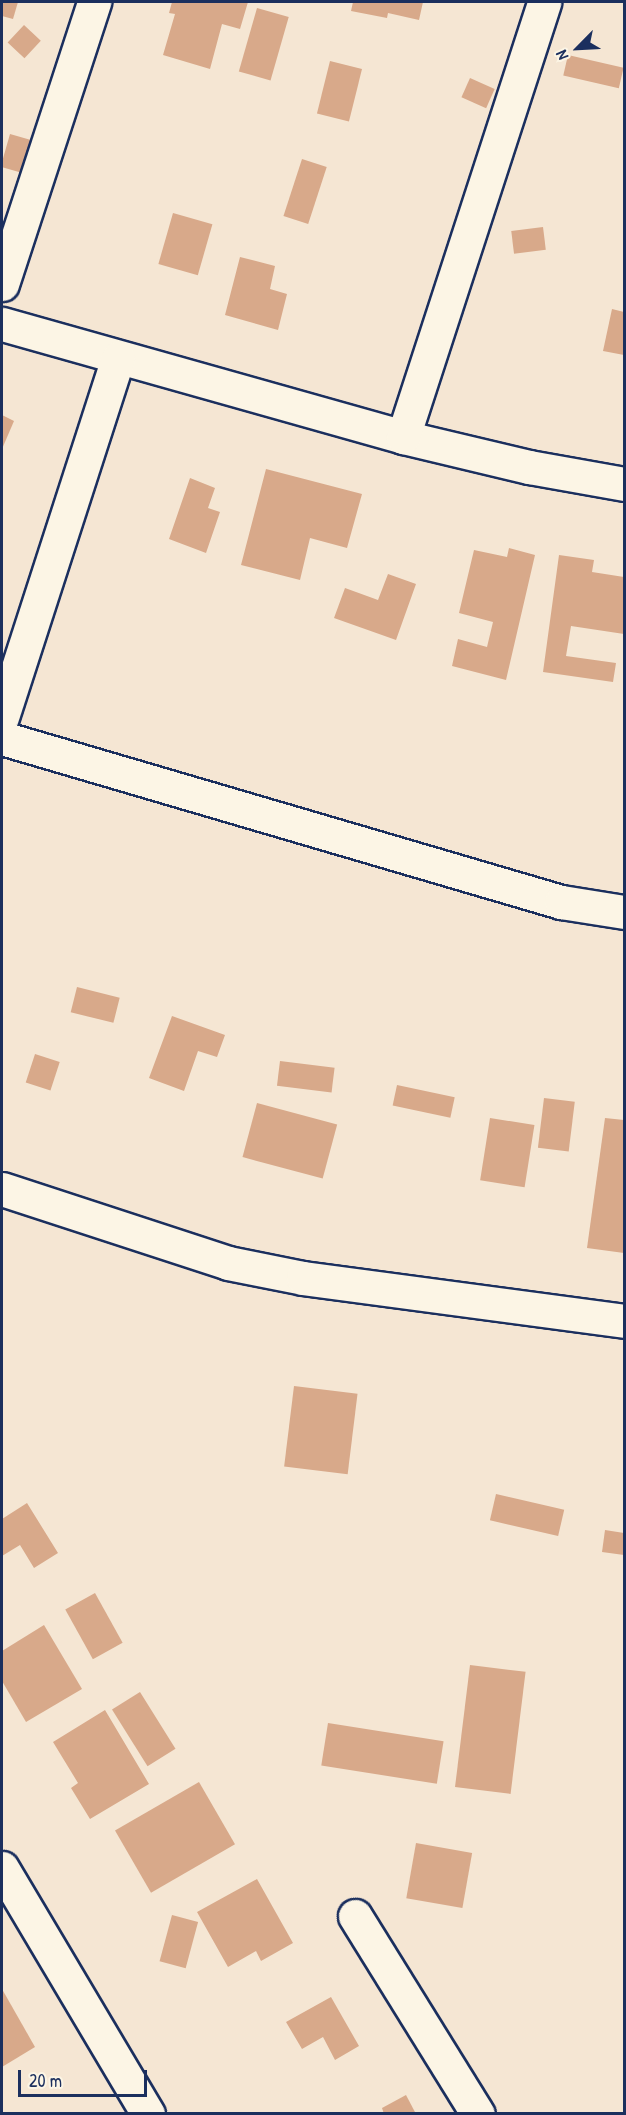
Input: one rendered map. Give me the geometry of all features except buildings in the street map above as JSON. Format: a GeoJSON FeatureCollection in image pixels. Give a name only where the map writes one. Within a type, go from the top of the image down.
{"type":"FeatureCollection","features":[{"type":"Feature","properties":{"kind":"street"},"geometry":{"type":"LineString","coordinates":[[2,284],[94,2]]}},
{"type":"Feature","properties":{"kind":"street"},"geometry":{"type":"LineString","coordinates":[[403,437],[544,2]]}},
{"type":"Feature","properties":{"kind":"street"},"geometry":{"type":"LineString","coordinates":[[2,324],[403,437],[529,467],[624,484]]}},
{"type":"Feature","properties":{"kind":"street"},"geometry":{"type":"LineString","coordinates":[[2,717],[118,358]]}},
{"type":"Feature","properties":{"kind":"street"},"geometry":{"type":"LineString","coordinates":[[2,738],[561,902],[624,912]]}},
{"type":"Feature","properties":{"kind":"street"},"geometry":{"type":"LineString","coordinates":[[2,1189],[228,1263],[303,1278],[624,1321]]}},
{"type":"Feature","properties":{"kind":"street"},"geometry":{"type":"LineString","coordinates":[[2,1868],[148,2114]]}},
{"type":"Feature","properties":{"kind":"street"},"geometry":{"type":"LineString","coordinates":[[355,1916],[478,2114]]}}]}
